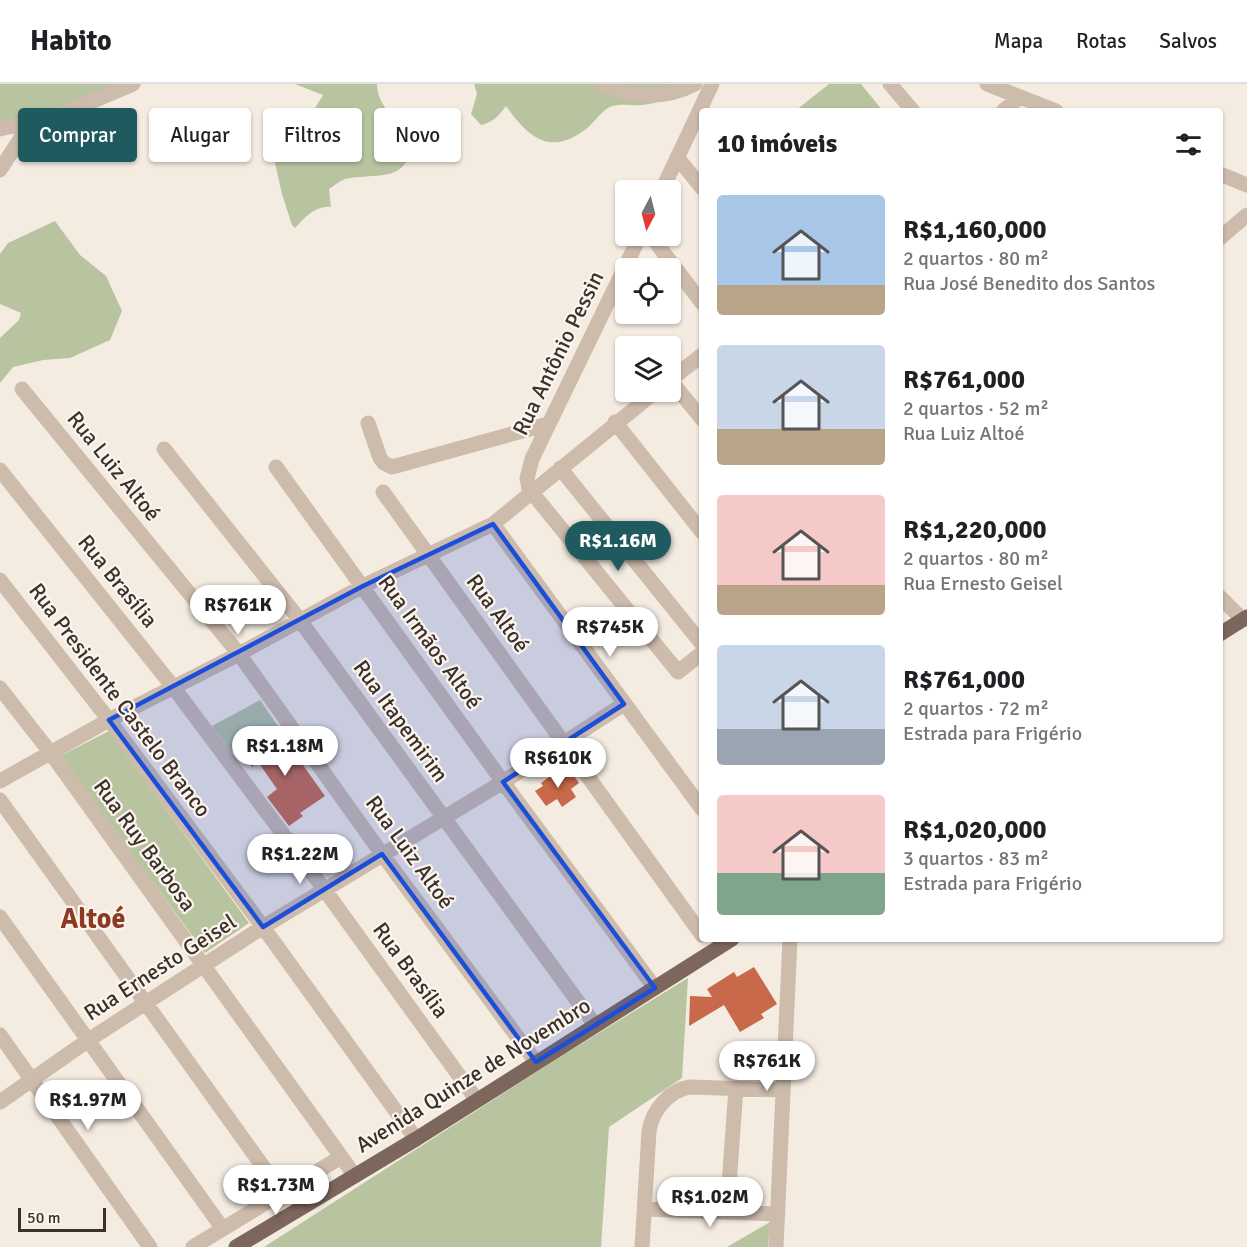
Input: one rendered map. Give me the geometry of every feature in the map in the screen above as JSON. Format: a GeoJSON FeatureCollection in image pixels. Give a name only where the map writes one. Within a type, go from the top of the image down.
{"type":"FeatureCollection","features":[{"type":"Feature","properties":{"kind":"main road"},"geometry":{"type":"LineString","coordinates":[[1223,632],[1245,619]]}},
{"type":"Feature","properties":{"kind":"main road","name":"Avenida Quinze de Novembro"},"geometry":{"type":"LineString","coordinates":[[236,1247],[416,1139],[654,988],[709,945]]}},
{"type":"Feature","properties":{"kind":"street"},"geometry":{"type":"LineString","coordinates":[[76,108],[133,84]]}},
{"type":"Feature","properties":{"kind":"street"},"geometry":{"type":"LineString","coordinates":[[601,84],[624,93],[656,96],[674,93],[695,84]]}},
{"type":"Feature","properties":{"kind":"street"},"geometry":{"type":"LineString","coordinates":[[700,108],[712,84]]}},
{"type":"Feature","properties":{"kind":"street"},"geometry":{"type":"LineString","coordinates":[[890,84],[910,108]]}},
{"type":"Feature","properties":{"kind":"street"},"geometry":{"type":"LineString","coordinates":[[987,84],[1048,108]]}},
{"type":"Feature","properties":{"kind":"street"},"geometry":{"type":"LineString","coordinates":[[1008,108],[1020,98]]}},
{"type":"Feature","properties":{"kind":"street"},"geometry":{"type":"LineString","coordinates":[[667,180],[699,111]]}},
{"type":"Feature","properties":{"kind":"street"},"geometry":{"type":"LineString","coordinates":[[0,129],[18,125]]}},
{"type":"Feature","properties":{"kind":"street"},"geometry":{"type":"LineString","coordinates":[[0,170],[18,142]]}},
{"type":"Feature","properties":{"kind":"street"},"geometry":{"type":"LineString","coordinates":[[677,157],[699,184]]}},
{"type":"Feature","properties":{"kind":"street"},"geometry":{"type":"LineString","coordinates":[[1223,175],[1246,182]]}},
{"type":"Feature","properties":{"kind":"street"},"geometry":{"type":"LineString","coordinates":[[1223,235],[1247,215]]}},
{"type":"Feature","properties":{"kind":"street","name":"Rua Antônio Pessin"},"geometry":{"type":"LineString","coordinates":[[532,492],[527,483],[528,471],[548,424],[635,246]]}},
{"type":"Feature","properties":{"kind":"street"},"geometry":{"type":"LineString","coordinates":[[659,246],[699,299]]}},
{"type":"Feature","properties":{"kind":"street"},"geometry":{"type":"LineString","coordinates":[[681,371],[699,357]]}},
{"type":"Feature","properties":{"kind":"street","name":"Rua Luiz Altoé"},"geometry":{"type":"LineString","coordinates":[[22,389],[239,654],[382,854],[536,1062]]}},
{"type":"Feature","properties":{"kind":"street"},"geometry":{"type":"LineString","coordinates":[[681,393],[699,415]]}},
{"type":"Feature","properties":{"kind":"street"},"geometry":{"type":"LineString","coordinates":[[0,781],[50,752],[239,654],[363,586],[493,524],[642,402]]}},
{"type":"Feature","properties":{"kind":"street"},"geometry":{"type":"LineString","coordinates":[[615,422],[699,528]]}},
{"type":"Feature","properties":{"kind":"street"},"geometry":{"type":"LineString","coordinates":[[368,423],[380,458],[392,467],[548,424]]}},
{"type":"Feature","properties":{"kind":"street","name":"Rua Itapemirim"},"geometry":{"type":"LineString","coordinates":[[164,449],[299,620],[383,732],[442,818],[595,1025]]}},
{"type":"Feature","properties":{"kind":"street","name":"Rua Irmãos Altoé"},"geometry":{"type":"LineString","coordinates":[[276,467],[654,988]]}},
{"type":"Feature","properties":{"kind":"street"},"geometry":{"type":"LineString","coordinates":[[560,468],[699,640]]}},
{"type":"Feature","properties":{"kind":"street","name":"Rua Brasília"},"geometry":{"type":"LineString","coordinates":[[0,470],[174,688],[324,889],[476,1099]]}},
{"type":"Feature","properties":{"kind":"street","name":"Rua Altoé"},"geometry":{"type":"LineString","coordinates":[[383,492],[699,931]]}},
{"type":"Feature","properties":{"kind":"street"},"geometry":{"type":"LineString","coordinates":[[532,492],[678,672],[699,655]]}},
{"type":"Feature","properties":{"kind":"street"},"geometry":{"type":"LineString","coordinates":[[493,524],[699,805]]}},
{"type":"Feature","properties":{"kind":"street","name":"Rua Presidente Castelo Branco"},"geometry":{"type":"LineString","coordinates":[[0,580],[110,720],[416,1139]]}},
{"type":"Feature","properties":{"kind":"street"},"geometry":{"type":"LineString","coordinates":[[1223,600],[1245,619]]}},
{"type":"Feature","properties":{"kind":"street","name":"Rua Ruy Barbosa"},"geometry":{"type":"LineString","coordinates":[[0,688],[50,752],[355,1176]]}},
{"type":"Feature","properties":{"kind":"street","name":"Rua Ernesto Geisel"},"geometry":{"type":"LineString","coordinates":[[0,1102],[87,1041],[263,927],[503,782],[624,704]]}},
{"type":"Feature","properties":{"kind":"street"},"geometry":{"type":"LineString","coordinates":[[0,800],[282,1193]]}},
{"type":"Feature","properties":{"kind":"street"},"geometry":{"type":"LineString","coordinates":[[0,917],[223,1228]]}},
{"type":"Feature","properties":{"kind":"street"},"geometry":{"type":"LineString","coordinates":[[776,1247],[790,942]]}},
{"type":"Feature","properties":{"kind":"street"},"geometry":{"type":"LineString","coordinates":[[0,1035],[150,1247]]}},
{"type":"Feature","properties":{"kind":"street"},"geometry":{"type":"LineString","coordinates":[[642,1247],[649,1131],[651,1119],[657,1109],[672,1095],[684,1088],[783,1090]]}},
{"type":"Feature","properties":{"kind":"street"},"geometry":{"type":"LineString","coordinates":[[727,1212],[736,1088]]}},
{"type":"Feature","properties":{"kind":"street","name":"Avenida Quinze de Novembro"},"geometry":{"type":"LineString","coordinates":[[193,1247],[341,1157]]}},
{"type":"Feature","properties":{"kind":"street"},"geometry":{"type":"LineString","coordinates":[[645,1209],[778,1214]]}},
{"type":"Feature","properties":{"kind":"highlighted area"},"geometry":{"type":"Polygon","coordinates":[[[493,524],[624,704],[503,782],[655,988],[536,1062],[382,854],[263,927],[109,720],[363,586],[493,524]]]}},
{"type":"Feature","properties":{"kind":"green space"},"geometry":{"type":"Polygon","coordinates":[[[0,84],[126,84],[81,108],[18,108],[18,119],[0,122],[0,84]]]}},
{"type":"Feature","properties":{"kind":"green space"},"geometry":{"type":"Polygon","coordinates":[[[295,84],[377,84],[386,108],[374,108],[374,162],[406,162],[390,174],[341,181],[329,189],[331,207],[316,210],[295,228],[282,194],[275,162],[362,162],[362,108],[315,108],[323,95],[295,84]]]}},
{"type":"Feature","properties":{"kind":"green space"},"geometry":{"type":"Polygon","coordinates":[[[474,84],[693,84],[675,95],[656,102],[610,107],[586,129],[573,137],[561,142],[551,142],[541,140],[531,134],[506,106],[495,118],[481,125],[471,114],[477,94],[474,84]]]}},
{"type":"Feature","properties":{"kind":"green space"},"geometry":{"type":"Polygon","coordinates":[[[829,84],[861,84],[881,108],[799,108],[829,84]]]}},
{"type":"Feature","properties":{"kind":"green space"},"geometry":{"type":"Polygon","coordinates":[[[55,221],[80,255],[106,276],[122,311],[110,340],[70,358],[43,360],[13,367],[0,383],[0,338],[19,320],[21,313],[0,304],[0,254],[8,243],[55,221]]]}},
{"type":"Feature","properties":{"kind":"green space"},"geometry":{"type":"Polygon","coordinates":[[[260,700],[278,726],[231,752],[212,726],[260,700]]]}},
{"type":"Feature","properties":{"kind":"green space"},"geometry":{"type":"Polygon","coordinates":[[[109,731],[249,923],[205,953],[60,756],[109,731]]]}},
{"type":"Feature","properties":{"kind":"green space"},"geometry":{"type":"Polygon","coordinates":[[[688,978],[682,1078],[609,1127],[601,1247],[264,1247],[563,1055],[688,978]]]}},
{"type":"Feature","properties":{"kind":"green space"},"geometry":{"type":"Polygon","coordinates":[[[770,1222],[768,1247],[727,1247],[770,1222]]]}},
{"type":"Feature","properties":{"kind":"building"},"geometry":{"type":"Polygon","coordinates":[[[274,730],[282,742],[285,740],[325,796],[300,813],[303,816],[289,826],[267,797],[277,789],[258,762],[252,767],[241,752],[274,730]]]}},
{"type":"Feature","properties":{"kind":"building"},"geometry":{"type":"Polygon","coordinates":[[[569,769],[579,783],[571,789],[576,797],[562,807],[557,799],[546,806],[535,791],[543,786],[541,783],[553,774],[555,778],[569,769]]]}},
{"type":"Feature","properties":{"kind":"building"},"geometry":{"type":"Polygon","coordinates":[[[754,967],[777,1004],[761,1014],[764,1018],[740,1032],[724,1005],[689,1026],[690,996],[712,997],[707,989],[734,972],[737,977],[754,967]]]}},
{"type":"Feature","properties":{"kind":"district","name":"Altoé"},"geometry":{"type":"Point","coordinates":[93,919]}}]}
